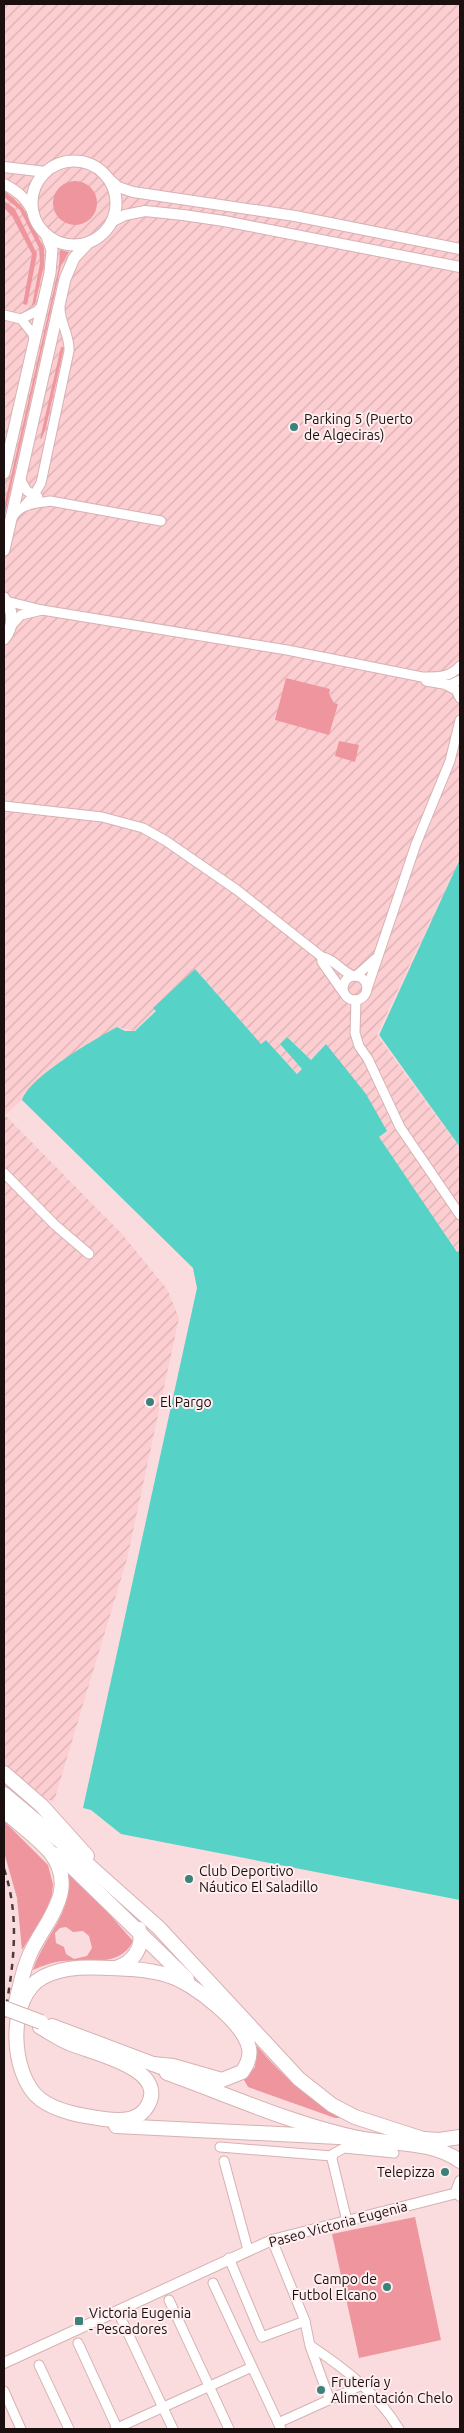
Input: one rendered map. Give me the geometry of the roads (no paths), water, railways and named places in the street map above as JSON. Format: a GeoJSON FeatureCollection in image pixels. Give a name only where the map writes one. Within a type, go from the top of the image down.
{"type":"FeatureCollection","features":[{"type":"Feature","properties":{"kind":"highway"},"geometry":{"type":"LineString","coordinates":[[4,1773],[42,1806],[122,1894]]}},
{"type":"Feature","properties":{"kind":"highway"},"geometry":{"type":"LineString","coordinates":[[4,1794],[9,1807],[50,1853],[60,1872],[60,1895],[55,1912],[25,1967],[10,2035],[12,2062],[21,2087],[29,2098],[40,2107],[65,2117],[108,2126],[358,2138],[436,2148],[460,2161]]}},
{"type":"Feature","properties":{"kind":"highway"},"geometry":{"type":"LineString","coordinates":[[9,1807],[42,1806]]}},
{"type":"Feature","properties":{"kind":"highway"},"geometry":{"type":"LineString","coordinates":[[9,1807],[78,1858],[122,1894],[159,1928],[299,2080],[332,2105],[355,2117],[423,2139]]}},
{"type":"Feature","properties":{"kind":"highway"},"geometry":{"type":"LineString","coordinates":[[50,1853],[59,1856],[233,2022],[249,2047],[250,2056],[242,2072],[222,2080],[173,2066],[153,2064]]}},
{"type":"Feature","properties":{"kind":"highway"},"geometry":{"type":"LineString","coordinates":[[78,1858],[84,1866],[130,1907],[141,1935],[141,1943],[132,1958],[122,1966],[110,1968]]}},
{"type":"Feature","properties":{"kind":"highway"},"geometry":{"type":"LineString","coordinates":[[40,2024],[68,2043],[125,2064],[143,2076],[150,2085],[150,2099],[143,2112],[130,2119],[109,2120],[88,2116],[52,2106],[39,2098],[29,2085],[17,2055],[18,2022],[22,2005],[29,1990],[41,1979],[60,1970],[110,1968],[143,1970],[171,1976],[207,1998]]}},
{"type":"Feature","properties":{"kind":"highway"},"geometry":{"type":"LineString","coordinates":[[4,2008],[40,2024],[300,2121],[358,2138]]}},
{"type":"Feature","properties":{"kind":"highway"},"geometry":{"type":"LineString","coordinates":[[4,2014],[40,2024],[304,2118],[344,2129],[423,2139],[439,2140],[460,2137]]}},
{"type":"Feature","properties":{"kind":"main road"},"geometry":{"type":"LineString","coordinates":[[4,473],[52,261],[52,250],[46,234],[34,215],[34,192],[46,172],[67,162],[82,162],[96,168],[108,178],[116,200],[111,222],[102,234],[79,251],[70,266],[61,298],[4,550]]}},
{"type":"Feature","properties":{"kind":"main road"},"geometry":{"type":"LineString","coordinates":[[46,234],[66,244],[89,242]]}},
{"type":"Feature","properties":{"kind":"main road"},"geometry":{"type":"LineString","coordinates":[[4,639],[11,626],[12,613],[5,600]]}},
{"type":"Feature","properties":{"kind":"street"},"geometry":{"type":"LineString","coordinates":[[4,167],[46,172]]}},
{"type":"Feature","properties":{"kind":"street"},"geometry":{"type":"LineString","coordinates":[[108,178],[118,187],[133,192],[295,216],[460,249]]}},
{"type":"Feature","properties":{"kind":"street"},"geometry":{"type":"LineString","coordinates":[[4,184],[27,201],[34,215]]}},
{"type":"Feature","properties":{"kind":"street"},"geometry":{"type":"LineString","coordinates":[[111,222],[125,214],[145,211],[183,215],[460,266]]}},
{"type":"Feature","properties":{"kind":"street"},"geometry":{"type":"LineString","coordinates":[[11,520],[15,512],[34,495],[43,474],[69,351],[68,338],[60,316],[61,298]]}},
{"type":"Feature","properties":{"kind":"street"},"geometry":{"type":"LineString","coordinates":[[4,315],[21,319],[37,311],[43,305]]}},
{"type":"Feature","properties":{"kind":"street"},"geometry":{"type":"LineString","coordinates":[[21,319],[33,334],[34,340]]}},
{"type":"Feature","properties":{"kind":"street"},"geometry":{"type":"LineString","coordinates":[[20,479],[27,491],[44,502]]}},
{"type":"Feature","properties":{"kind":"street"},"geometry":{"type":"LineString","coordinates":[[25,505],[59,501],[162,521]]}},
{"type":"Feature","properties":{"kind":"street"},"geometry":{"type":"LineString","coordinates":[[5,600],[42,610],[287,650],[422,678],[443,677],[451,674],[460,666]]}},
{"type":"Feature","properties":{"kind":"street"},"geometry":{"type":"LineString","coordinates":[[11,626],[21,615],[42,610]]}},
{"type":"Feature","properties":{"kind":"street"},"geometry":{"type":"LineString","coordinates":[[422,678],[456,690],[460,698]]}},
{"type":"Feature","properties":{"kind":"street"},"geometry":{"type":"LineString","coordinates":[[446,685],[460,680]]}},
{"type":"Feature","properties":{"kind":"street"},"geometry":{"type":"LineString","coordinates":[[322,957],[322,962],[348,998],[356,1000],[363,997],[416,844],[450,761],[460,720]]}},
{"type":"Feature","properties":{"kind":"street"},"geometry":{"type":"LineString","coordinates":[[4,806],[102,817],[143,828],[166,840],[237,890],[322,957],[327,957],[340,970],[364,981],[367,989]]}},
{"type":"Feature","properties":{"kind":"street"},"geometry":{"type":"LineString","coordinates":[[343,992],[344,984],[376,959]]}},
{"type":"Feature","properties":{"kind":"street"},"geometry":{"type":"LineString","coordinates":[[356,1000],[355,1033],[359,1046],[400,1127],[460,1215]]}},
{"type":"Feature","properties":{"kind":"street"},"geometry":{"type":"LineString","coordinates":[[4,1173],[55,1225],[89,1254]]}},
{"type":"Feature","properties":{"kind":"street"},"geometry":{"type":"LineString","coordinates":[[220,2147],[332,2156]]}},
{"type":"Feature","properties":{"kind":"street"},"geometry":{"type":"LineString","coordinates":[[347,2221],[332,2156],[336,2150],[344,2148],[394,2153]]}},
{"type":"Feature","properties":{"kind":"street"},"geometry":{"type":"LineString","coordinates":[[224,2161],[248,2250]]}},
{"type":"Feature","properties":{"kind":"street","name":"Paseo Victoria Eugenia"},"geometry":{"type":"LineString","coordinates":[[4,2363],[118,2312],[229,2258],[272,2240],[459,2194],[460,2180]]}},
{"type":"Feature","properties":{"kind":"street"},"geometry":{"type":"LineString","coordinates":[[272,2240],[305,2321],[310,2346],[329,2398]]}},
{"type":"Feature","properties":{"kind":"street"},"geometry":{"type":"LineString","coordinates":[[229,2258],[262,2338],[305,2321]]}},
{"type":"Feature","properties":{"kind":"street"},"geometry":{"type":"LineString","coordinates":[[213,2283],[280,2426],[329,2398],[362,2385]]}},
{"type":"Feature","properties":{"kind":"street"},"geometry":{"type":"LineString","coordinates":[[170,2300],[228,2429]]}},
{"type":"Feature","properties":{"kind":"street"},"geometry":{"type":"LineString","coordinates":[[118,2312],[173,2429]]}},
{"type":"Feature","properties":{"kind":"street"},"geometry":{"type":"LineString","coordinates":[[78,2343],[116,2429],[252,2367]]}},
{"type":"Feature","properties":{"kind":"street"},"geometry":{"type":"LineString","coordinates":[[310,2346],[333,2361],[376,2398],[399,2429]]}},
{"type":"Feature","properties":{"kind":"street"},"geometry":{"type":"LineString","coordinates":[[39,2365],[69,2429]]}},
{"type":"Feature","properties":{"kind":"street"},"geometry":{"type":"LineString","coordinates":[[4,2391],[21,2429]]}},
{"type":"Feature","properties":{"kind":"water"},"geometry":{"type":"Polygon","coordinates":[[[460,859],[460,1147],[379,1035],[460,859]]]}},
{"type":"Feature","properties":{"kind":"water"},"geometry":{"type":"Polygon","coordinates":[[[195,969],[261,1044],[266,1040],[297,1074],[302,1069],[280,1044],[287,1037],[311,1060],[326,1044],[366,1094],[387,1131],[379,1137],[457,1252],[460,1251],[460,1900],[121,1834],[91,1810],[83,1808],[197,1288],[193,1268],[22,1100],[27,1091],[49,1070],[94,1040],[117,1027],[125,1031],[135,1031],[156,1011],[153,1008],[195,969]]]}},
{"type":"Feature","properties":{"kind":"railway"},"geometry":{"type":"LineString","coordinates":[[4,1869],[9,1888],[14,1925],[14,1944],[4,2019]]}},
{"type":"Feature","properties":{"kind":"place","name":"Parking 5 (Puerto de Algeciras)"},"geometry":{"type":"Point","coordinates":[294,427]}},
{"type":"Feature","properties":{"kind":"place","name":"El Pargo"},"geometry":{"type":"Point","coordinates":[150,1402]}},
{"type":"Feature","properties":{"kind":"place","name":"Club Deportivo Náutico El Saladillo"},"geometry":{"type":"Point","coordinates":[189,1879]}},
{"type":"Feature","properties":{"kind":"place","name":"Telepizza"},"geometry":{"type":"Point","coordinates":[445,2172]}},
{"type":"Feature","properties":{"kind":"place","name":"Campo de Futbol Elcano"},"geometry":{"type":"Point","coordinates":[387,2287]}},
{"type":"Feature","properties":{"kind":"place","name":"Victoria Eugenia - Pescadores"},"geometry":{"type":"Point","coordinates":[79,2321]}},
{"type":"Feature","properties":{"kind":"place","name":"Frutería y Alimentación Chelo"},"geometry":{"type":"Point","coordinates":[321,2390]}}]}
